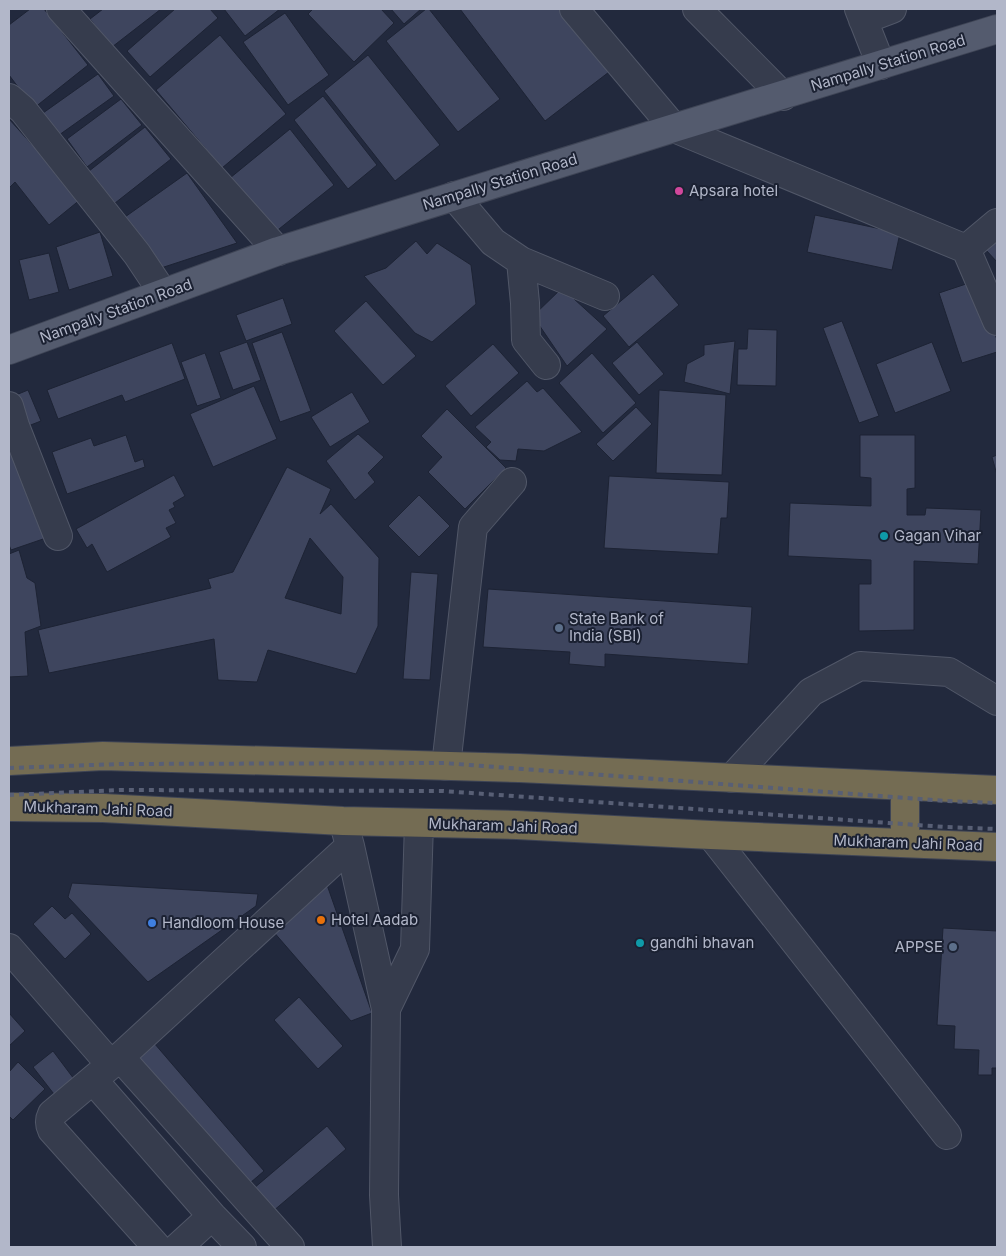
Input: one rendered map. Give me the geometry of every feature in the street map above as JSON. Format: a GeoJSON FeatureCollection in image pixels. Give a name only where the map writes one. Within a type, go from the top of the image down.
{"type":"FeatureCollection","features":[{"type":"Feature","properties":{"kind":"highway"},"geometry":{"type":"LineString","coordinates":[[9,761],[103,756],[446,766],[997,790]]}},
{"type":"Feature","properties":{"kind":"highway"},"geometry":{"type":"LineString","coordinates":[[905,786],[905,843]]}},
{"type":"Feature","properties":{"kind":"highway","name":"Mukharam Jahi Road"},"geometry":{"type":"LineString","coordinates":[[9,807],[103,808],[346,833],[419,823],[997,847]]}},
{"type":"Feature","properties":{"kind":"main road","name":"Nampally Station Road"},"geometry":{"type":"LineString","coordinates":[[9,350],[278,251],[997,30]]}},
{"type":"Feature","properties":{"kind":"street"},"geometry":{"type":"LineString","coordinates":[[574,9],[674,128],[966,249],[997,321]]}},
{"type":"Feature","properties":{"kind":"street"},"geometry":{"type":"LineString","coordinates":[[697,9],[783,96]]}},
{"type":"Feature","properties":{"kind":"street"},"geometry":{"type":"LineString","coordinates":[[881,66],[861,14],[892,9]]}},
{"type":"Feature","properties":{"kind":"street"},"geometry":{"type":"LineString","coordinates":[[72,12],[278,251]]}},
{"type":"Feature","properties":{"kind":"street"},"geometry":{"type":"LineString","coordinates":[[9,98],[24,110],[137,254],[163,294]]}},
{"type":"Feature","properties":{"kind":"street"},"geometry":{"type":"LineString","coordinates":[[454,196],[494,242],[521,261],[605,296]]}},
{"type":"Feature","properties":{"kind":"street"},"geometry":{"type":"LineString","coordinates":[[966,249],[997,223]]}},
{"type":"Feature","properties":{"kind":"street"},"geometry":{"type":"LineString","coordinates":[[521,261],[526,340],[546,365]]}},
{"type":"Feature","properties":{"kind":"street"},"geometry":{"type":"LineString","coordinates":[[9,406],[58,536]]}},
{"type":"Feature","properties":{"kind":"street"},"geometry":{"type":"LineString","coordinates":[[446,766],[473,527],[512,482]]}},
{"type":"Feature","properties":{"kind":"street"},"geometry":{"type":"LineString","coordinates":[[732,778],[811,692],[860,666],[949,672],[997,702]]}},
{"type":"Feature","properties":{"kind":"street"},"geometry":{"type":"LineString","coordinates":[[386,1009],[416,949],[419,823]]}},
{"type":"Feature","properties":{"kind":"street"},"geometry":{"type":"LineString","coordinates":[[346,833],[386,1009],[382,1244]]}},
{"type":"Feature","properties":{"kind":"street"},"geometry":{"type":"LineString","coordinates":[[157,1247],[52,1130],[50,1119],[52,1114],[108,1067],[346,833]]}},
{"type":"Feature","properties":{"kind":"street"},"geometry":{"type":"LineString","coordinates":[[711,835],[947,1135]]}},
{"type":"Feature","properties":{"kind":"street"},"geometry":{"type":"LineString","coordinates":[[9,948],[108,1067],[212,1216],[242,1247]]}},
{"type":"Feature","properties":{"kind":"street"},"geometry":{"type":"LineString","coordinates":[[108,1067],[290,1247]]}},
{"type":"Feature","properties":{"kind":"street"},"geometry":{"type":"LineString","coordinates":[[178,1247],[212,1216]]}},
{"type":"Feature","properties":{"kind":"building"},"geometry":{"type":"Polygon","coordinates":[[[30,9],[44,9],[88,65],[34,108],[9,75],[9,25],[30,9]]]}},
{"type":"Feature","properties":{"kind":"building"},"geometry":{"type":"Polygon","coordinates":[[[103,9],[161,9],[112,47],[90,19],[103,9]]]}},
{"type":"Feature","properties":{"kind":"building"},"geometry":{"type":"Polygon","coordinates":[[[175,9],[210,9],[218,18],[150,77],[127,51],[175,9]]]}},
{"type":"Feature","properties":{"kind":"building"},"geometry":{"type":"Polygon","coordinates":[[[224,9],[280,9],[245,36],[224,9]]]}},
{"type":"Feature","properties":{"kind":"building"},"geometry":{"type":"Polygon","coordinates":[[[313,9],[381,9],[394,23],[354,62],[308,14],[313,9]]]}},
{"type":"Feature","properties":{"kind":"building"},"geometry":{"type":"Polygon","coordinates":[[[391,9],[421,9],[404,24],[391,9]]]}},
{"type":"Feature","properties":{"kind":"building"},"geometry":{"type":"Polygon","coordinates":[[[426,9],[429,9],[500,99],[458,132],[386,41],[426,9]]]}},
{"type":"Feature","properties":{"kind":"building"},"geometry":{"type":"Polygon","coordinates":[[[460,9],[561,9],[609,72],[545,121],[460,9]]]}},
{"type":"Feature","properties":{"kind":"building"},"geometry":{"type":"Polygon","coordinates":[[[285,13],[329,75],[288,105],[243,42],[285,13]]]}},
{"type":"Feature","properties":{"kind":"building"},"geometry":{"type":"Polygon","coordinates":[[[220,35],[286,114],[222,168],[156,90],[220,35]]]}},
{"type":"Feature","properties":{"kind":"building"},"geometry":{"type":"Polygon","coordinates":[[[368,55],[440,145],[395,181],[324,91],[368,55]]]}},
{"type":"Feature","properties":{"kind":"building"},"geometry":{"type":"Polygon","coordinates":[[[98,74],[114,96],[52,140],[36,118],[98,74]]]}},
{"type":"Feature","properties":{"kind":"building"},"geometry":{"type":"Polygon","coordinates":[[[323,96],[377,165],[348,189],[294,120],[323,96]]]}},
{"type":"Feature","properties":{"kind":"building"},"geometry":{"type":"Polygon","coordinates":[[[121,99],[142,125],[87,167],[67,139],[121,99]]]}},
{"type":"Feature","properties":{"kind":"building"},"geometry":{"type":"Polygon","coordinates":[[[9,119],[81,199],[49,225],[15,182],[9,188],[9,119]]]}},
{"type":"Feature","properties":{"kind":"building"},"geometry":{"type":"Polygon","coordinates":[[[145,127],[171,159],[110,207],[84,175],[145,127]]]}},
{"type":"Feature","properties":{"kind":"building"},"geometry":{"type":"Polygon","coordinates":[[[290,129],[334,185],[274,233],[230,178],[290,129]]]}},
{"type":"Feature","properties":{"kind":"building"},"geometry":{"type":"Polygon","coordinates":[[[187,173],[237,243],[161,268],[125,217],[187,173]]]}},
{"type":"Feature","properties":{"kind":"building"},"geometry":{"type":"Polygon","coordinates":[[[815,215],[900,233],[892,270],[807,252],[815,215]]]}},
{"type":"Feature","properties":{"kind":"building"},"geometry":{"type":"Polygon","coordinates":[[[100,232],[113,276],[69,290],[56,247],[100,232]]]}},
{"type":"Feature","properties":{"kind":"building"},"geometry":{"type":"Polygon","coordinates":[[[997,240],[997,262],[986,250],[997,240]]]}},
{"type":"Feature","properties":{"kind":"building"},"geometry":{"type":"Polygon","coordinates":[[[416,241],[427,254],[437,243],[471,265],[476,304],[432,342],[415,333],[364,276],[386,268],[416,241]]]}},
{"type":"Feature","properties":{"kind":"building"},"geometry":{"type":"Polygon","coordinates":[[[49,253],[59,292],[29,300],[19,260],[49,253]]]}},
{"type":"Feature","properties":{"kind":"building"},"geometry":{"type":"Polygon","coordinates":[[[653,274],[679,305],[629,347],[603,316],[653,274]]]}},
{"type":"Feature","properties":{"kind":"building"},"geometry":{"type":"Polygon","coordinates":[[[978,280],[997,340],[997,352],[962,363],[939,293],[978,280]]]}},
{"type":"Feature","properties":{"kind":"building"},"geometry":{"type":"Polygon","coordinates":[[[562,288],[607,329],[567,366],[533,316],[562,288]]]}},
{"type":"Feature","properties":{"kind":"building"},"geometry":{"type":"Polygon","coordinates":[[[283,298],[292,324],[246,341],[236,315],[283,298]]]}},
{"type":"Feature","properties":{"kind":"building"},"geometry":{"type":"Polygon","coordinates":[[[366,301],[416,356],[383,385],[334,331],[366,301]]]}},
{"type":"Feature","properties":{"kind":"building"},"geometry":{"type":"Polygon","coordinates":[[[842,321],[879,416],[859,423],[823,328],[842,321]]]}},
{"type":"Feature","properties":{"kind":"building"},"geometry":{"type":"Polygon","coordinates":[[[748,329],[777,330],[776,386],[737,385],[738,349],[747,349],[748,329]]]}},
{"type":"Feature","properties":{"kind":"building"},"geometry":{"type":"Polygon","coordinates":[[[282,332],[311,411],[280,422],[252,343],[282,332]]]}},
{"type":"Feature","properties":{"kind":"building"},"geometry":{"type":"Polygon","coordinates":[[[735,341],[730,394],[684,382],[687,364],[704,355],[704,345],[735,341]]]}},
{"type":"Feature","properties":{"kind":"building"},"geometry":{"type":"Polygon","coordinates":[[[247,342],[261,380],[233,390],[219,352],[247,342]]]}},
{"type":"Feature","properties":{"kind":"building"},"geometry":{"type":"Polygon","coordinates":[[[637,342],[664,374],[639,395],[612,363],[637,342]]]}},
{"type":"Feature","properties":{"kind":"building"},"geometry":{"type":"Polygon","coordinates":[[[932,342],[951,391],[895,413],[876,364],[932,342]]]}},
{"type":"Feature","properties":{"kind":"building"},"geometry":{"type":"Polygon","coordinates":[[[172,343],[185,379],[125,402],[122,395],[58,419],[47,390],[172,343]]]}},
{"type":"Feature","properties":{"kind":"building"},"geometry":{"type":"Polygon","coordinates":[[[493,344],[519,373],[471,416],[445,386],[493,344]]]}},
{"type":"Feature","properties":{"kind":"building"},"geometry":{"type":"Polygon","coordinates":[[[205,353],[221,398],[197,406],[181,362],[205,353]]]}},
{"type":"Feature","properties":{"kind":"building"},"geometry":{"type":"Polygon","coordinates":[[[592,353],[636,403],[603,433],[559,383],[592,353]]]}},
{"type":"Feature","properties":{"kind":"building"},"geometry":{"type":"Polygon","coordinates":[[[527,381],[537,392],[543,388],[582,432],[544,451],[518,449],[516,461],[500,460],[486,447],[491,442],[475,427],[527,381]]]}},
{"type":"Feature","properties":{"kind":"building"},"geometry":{"type":"Polygon","coordinates":[[[254,386],[277,439],[213,467],[190,414],[254,386]]]}},
{"type":"Feature","properties":{"kind":"building"},"geometry":{"type":"Polygon","coordinates":[[[28,390],[41,421],[23,428],[11,397],[28,390]]]}},
{"type":"Feature","properties":{"kind":"building"},"geometry":{"type":"Polygon","coordinates":[[[659,390],[726,395],[722,475],[656,473],[659,390]]]}},
{"type":"Feature","properties":{"kind":"building"},"geometry":{"type":"Polygon","coordinates":[[[352,392],[370,422],[330,447],[311,417],[352,392]]]}},
{"type":"Feature","properties":{"kind":"building"},"geometry":{"type":"Polygon","coordinates":[[[636,407],[652,424],[613,461],[596,444],[636,407]]]}},
{"type":"Feature","properties":{"kind":"building"},"geometry":{"type":"Polygon","coordinates":[[[447,409],[506,468],[465,509],[428,472],[442,457],[421,436],[447,409]]]}},
{"type":"Feature","properties":{"kind":"building"},"geometry":{"type":"Polygon","coordinates":[[[358,434],[384,457],[368,473],[375,482],[355,500],[326,461],[358,434]]]}},
{"type":"Feature","properties":{"kind":"building"},"geometry":{"type":"Polygon","coordinates":[[[126,435],[135,462],[143,459],[145,467],[67,494],[52,452],[91,438],[94,446],[126,435]]]}},
{"type":"Feature","properties":{"kind":"building","name":"Gagan Vihar"},"geometry":{"type":"Polygon","coordinates":[[[860,435],[915,435],[915,488],[907,489],[907,515],[925,515],[926,508],[981,510],[978,564],[914,561],[914,630],[859,631],[859,584],[871,584],[871,560],[788,556],[790,503],[871,506],[871,478],[860,477],[860,435]]]}},
{"type":"Feature","properties":{"kind":"building"},"geometry":{"type":"Polygon","coordinates":[[[9,443],[46,538],[11,550],[9,545],[9,443]]]}},
{"type":"Feature","properties":{"kind":"building"},"geometry":{"type":"Polygon","coordinates":[[[997,455],[997,475],[992,457],[997,455]]]}},
{"type":"Feature","properties":{"kind":"building"},"geometry":{"type":"Polygon","coordinates":[[[287,467],[331,489],[320,514],[331,504],[379,558],[378,626],[356,674],[268,650],[257,682],[218,680],[214,639],[49,673],[38,630],[211,588],[208,579],[233,572],[287,467]],[[310,538],[285,598],[341,614],[343,577],[310,538]]]}},
{"type":"Feature","properties":{"kind":"building"},"geometry":{"type":"Polygon","coordinates":[[[174,475],[185,496],[173,503],[175,507],[169,510],[176,523],[166,528],[171,537],[107,572],[92,544],[87,548],[76,529],[174,475]]]}},
{"type":"Feature","properties":{"kind":"building"},"geometry":{"type":"Polygon","coordinates":[[[609,476],[729,482],[727,518],[721,518],[718,554],[604,548],[609,476]]]}},
{"type":"Feature","properties":{"kind":"building"},"geometry":{"type":"Polygon","coordinates":[[[419,495],[450,526],[419,557],[388,526],[419,495]]]}},
{"type":"Feature","properties":{"kind":"building"},"geometry":{"type":"Polygon","coordinates":[[[19,550],[27,578],[35,583],[41,626],[25,632],[28,676],[9,677],[9,554],[19,550]]]}},
{"type":"Feature","properties":{"kind":"building"},"geometry":{"type":"Polygon","coordinates":[[[411,572],[438,574],[430,680],[403,679],[411,572]]]}},
{"type":"Feature","properties":{"kind":"building"},"geometry":{"type":"Polygon","coordinates":[[[488,589],[752,607],[748,664],[605,654],[605,667],[569,664],[570,652],[483,647],[488,589]]]}},
{"type":"Feature","properties":{"kind":"building"},"geometry":{"type":"Polygon","coordinates":[[[326,882],[372,1013],[351,1021],[272,930],[326,882]]]}},
{"type":"Feature","properties":{"kind":"building"},"geometry":{"type":"Polygon","coordinates":[[[72,883],[258,894],[256,906],[148,982],[68,897],[72,883]]]}},
{"type":"Feature","properties":{"kind":"building"},"geometry":{"type":"Polygon","coordinates":[[[52,906],[65,919],[72,913],[91,934],[65,959],[33,924],[52,906]]]}},
{"type":"Feature","properties":{"kind":"building"},"geometry":{"type":"Polygon","coordinates":[[[943,928],[997,931],[997,1068],[992,1068],[992,1075],[978,1075],[979,1050],[954,1049],[955,1026],[937,1025],[943,928]]]}},
{"type":"Feature","properties":{"kind":"building"},"geometry":{"type":"Polygon","coordinates":[[[299,997],[343,1046],[318,1069],[274,1020],[299,997]]]}},
{"type":"Feature","properties":{"kind":"building"},"geometry":{"type":"Polygon","coordinates":[[[9,1013],[25,1031],[9,1046],[9,1013]]]}},
{"type":"Feature","properties":{"kind":"building"},"geometry":{"type":"Polygon","coordinates":[[[154,1043],[264,1171],[243,1189],[133,1062],[154,1043]]]}},
{"type":"Feature","properties":{"kind":"building"},"geometry":{"type":"Polygon","coordinates":[[[53,1051],[77,1083],[57,1098],[33,1067],[53,1051]]]}},
{"type":"Feature","properties":{"kind":"building"},"geometry":{"type":"Polygon","coordinates":[[[18,1062],[45,1089],[13,1120],[9,1116],[9,1072],[18,1062]]]}},
{"type":"Feature","properties":{"kind":"building"},"geometry":{"type":"Polygon","coordinates":[[[327,1126],[346,1149],[272,1212],[253,1189],[327,1126]]]}},
{"type":"Feature","properties":{"kind":"railway"},"geometry":{"type":"LineString","coordinates":[[9,768],[120,764],[444,763],[946,801],[997,803]]}},
{"type":"Feature","properties":{"kind":"railway"},"geometry":{"type":"LineString","coordinates":[[9,795],[121,790],[443,791],[945,827],[997,829]]}},
{"type":"Feature","properties":{"kind":"place","name":"Apsara hotel"},"geometry":{"type":"Point","coordinates":[679,191]}},
{"type":"Feature","properties":{"kind":"place","name":"Gagan Vihar"},"geometry":{"type":"Point","coordinates":[884,536]}},
{"type":"Feature","properties":{"kind":"place","name":"State Bank of India (SBI)"},"geometry":{"type":"Point","coordinates":[559,628]}},
{"type":"Feature","properties":{"kind":"place","name":"Hotel Aadab"},"geometry":{"type":"Point","coordinates":[321,920]}},
{"type":"Feature","properties":{"kind":"place","name":"Handloom House"},"geometry":{"type":"Point","coordinates":[152,923]}},
{"type":"Feature","properties":{"kind":"place","name":"gandhi bhavan"},"geometry":{"type":"Point","coordinates":[640,943]}},
{"type":"Feature","properties":{"kind":"place","name":"APPSE"},"geometry":{"type":"Point","coordinates":[953,947]}}]}
